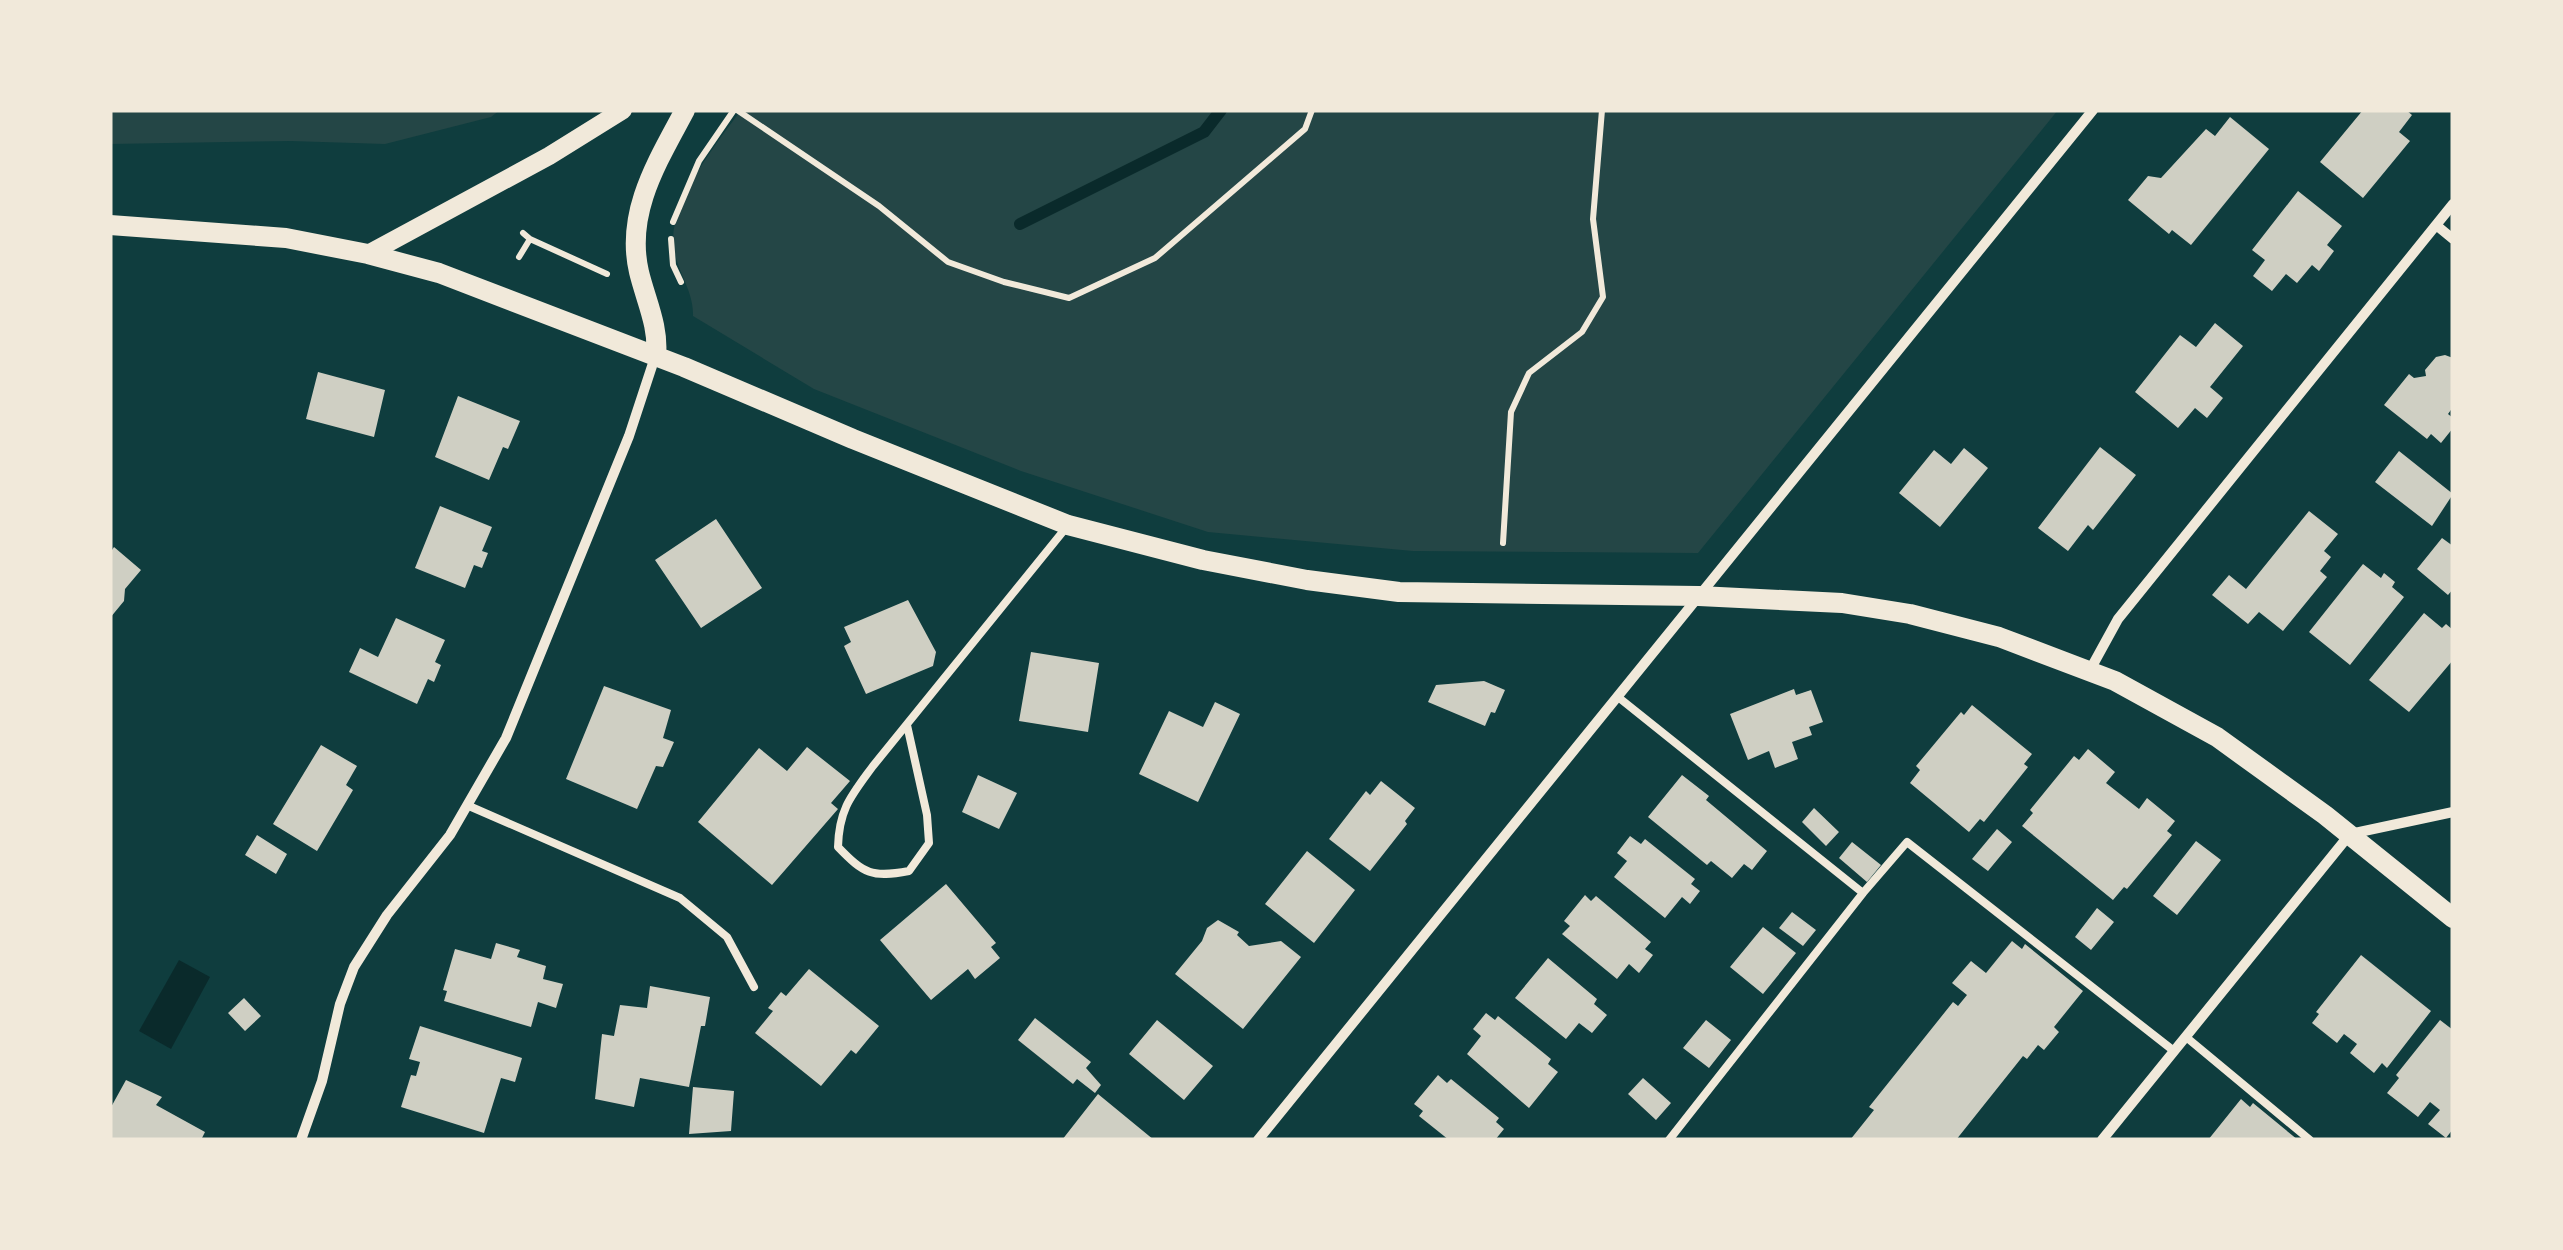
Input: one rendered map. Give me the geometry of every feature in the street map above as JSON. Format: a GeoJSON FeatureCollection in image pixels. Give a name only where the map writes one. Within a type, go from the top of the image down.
{"type":"FeatureCollection","features":[{"type":"Feature","properties":{"kind":"main road"},"geometry":{"type":"LineString","coordinates":[[656,356],[656,329],[638,266],[638,214],[651,177],[685,110]]}},
{"type":"Feature","properties":{"kind":"main road"},"geometry":{"type":"LineString","coordinates":[[110,225],[286,238],[438,273],[656,356],[1068,525],[1221,564],[1378,590],[1506,596],[1819,600],[1910,614],[1999,637],[2090,670],[2217,736],[2350,834],[2453,918]]}},
{"type":"Feature","properties":{"kind":"street"},"geometry":{"type":"LineString","coordinates":[[368,254],[549,156],[623,110]]}},
{"type":"Feature","properties":{"kind":"street"},"geometry":{"type":"LineString","coordinates":[[1258,1140],[2093,110]]}},
{"type":"Feature","properties":{"kind":"street"},"geometry":{"type":"LineString","coordinates":[[2090,670],[2118,619],[2453,204]]}},
{"type":"Feature","properties":{"kind":"street"},"geometry":{"type":"LineString","coordinates":[[2436,225],[2453,239]]}},
{"type":"Feature","properties":{"kind":"street"},"geometry":{"type":"LineString","coordinates":[[302,1140],[354,967],[372,935],[469,806],[520,707],[634,423],[656,356]]}},
{"type":"Feature","properties":{"kind":"street"},"geometry":{"type":"LineString","coordinates":[[2102,1140],[2350,834],[2453,812]]}},
{"type":"Feature","properties":{"kind":"lane"},"geometry":{"type":"LineString","coordinates":[[907,725],[928,815],[929,843],[909,870],[880,876],[858,868],[838,847],[839,822],[846,802],[907,725],[1068,525]]}},
{"type":"Feature","properties":{"kind":"lane"},"geometry":{"type":"LineString","coordinates":[[1618,696],[1863,892]]}},
{"type":"Feature","properties":{"kind":"lane"},"geometry":{"type":"LineString","coordinates":[[469,806],[680,898],[726,937],[754,986]]}},
{"type":"Feature","properties":{"kind":"lane"},"geometry":{"type":"LineString","coordinates":[[1669,1140],[1863,892],[1907,842],[2174,1051]]}},
{"type":"Feature","properties":{"kind":"lane"},"geometry":{"type":"LineString","coordinates":[[2186,1037],[2310,1140]]}},
{"type":"Feature","properties":{"kind":"path"},"geometry":{"type":"LineString","coordinates":[[681,282],[673,265],[670,230],[699,161],[736,110],[879,206],[948,262],[1004,282],[1070,298],[1155,258],[1304,130],[1312,110]]}},
{"type":"Feature","properties":{"kind":"path"},"geometry":{"type":"LineString","coordinates":[[1503,542],[1511,412],[1529,373],[1582,332],[1603,297],[1593,219],[1602,110]]}},
{"type":"Feature","properties":{"kind":"path"},"geometry":{"type":"LineString","coordinates":[[519,257],[527,236],[612,276]]}},
{"type":"Feature","properties":{"kind":"shaded area"},"geometry":{"type":"Polygon","coordinates":[[[110,110],[500,110],[491,117],[385,144],[291,141],[110,144],[110,110]]]}},
{"type":"Feature","properties":{"kind":"shaded area"},"geometry":{"type":"Polygon","coordinates":[[[741,110],[2058,110],[1698,553],[1413,551],[1208,532],[1021,471],[814,389],[693,316],[676,258],[674,232],[685,195],[741,110]]]}},
{"type":"Feature","properties":{"kind":"shaded area"},"geometry":{"type":"Polygon","coordinates":[[[179,960],[210,977],[171,1049],[139,1031],[179,960]]]}},
{"type":"Feature","properties":{"kind":"building"},"geometry":{"type":"Polygon","coordinates":[[[2363,110],[2406,110],[2412,115],[2399,132],[2410,141],[2363,198],[2320,162],[2363,110]]]}},
{"type":"Feature","properties":{"kind":"building"},"geometry":{"type":"Polygon","coordinates":[[[2230,117],[2269,149],[2191,245],[2172,230],[2169,234],[2128,200],[2148,176],[2161,178],[2206,129],[2215,136],[2230,117]]]}},
{"type":"Feature","properties":{"kind":"building"},"geometry":{"type":"Polygon","coordinates":[[[2298,191],[2342,226],[2327,245],[2334,251],[2319,271],[2312,265],[2297,283],[2286,274],[2272,291],[2253,276],[2265,260],[2252,250],[2298,191]]]}},
{"type":"Feature","properties":{"kind":"building"},"geometry":{"type":"Polygon","coordinates":[[[2215,323],[2243,346],[2210,387],[2223,398],[2207,418],[2195,408],[2178,428],[2135,392],[2180,335],[2196,347],[2215,323]]]}},
{"type":"Feature","properties":{"kind":"building"},"geometry":{"type":"Polygon","coordinates":[[[2436,357],[2453,358],[2453,407],[2448,414],[2453,418],[2453,428],[2441,443],[2431,434],[2427,439],[2384,405],[2409,374],[2414,378],[2426,376],[2425,370],[2436,357]]]}},
{"type":"Feature","properties":{"kind":"building"},"geometry":{"type":"Polygon","coordinates":[[[318,372],[385,390],[374,437],[306,419],[318,372]]]}},
{"type":"Feature","properties":{"kind":"building"},"geometry":{"type":"Polygon","coordinates":[[[458,396],[520,421],[489,480],[435,457],[458,396]]]}},
{"type":"Feature","properties":{"kind":"building"},"geometry":{"type":"Polygon","coordinates":[[[2100,447],[2136,475],[2093,530],[2088,525],[2068,551],[2038,528],[2100,447]]]}},
{"type":"Feature","properties":{"kind":"building"},"geometry":{"type":"Polygon","coordinates":[[[1964,448],[1988,468],[1940,527],[1899,493],[1934,450],[1951,464],[1964,448]]]}},
{"type":"Feature","properties":{"kind":"building"},"geometry":{"type":"Polygon","coordinates":[[[2399,451],[2453,494],[2432,526],[2375,482],[2399,451]]]}},
{"type":"Feature","properties":{"kind":"building"},"geometry":{"type":"Polygon","coordinates":[[[440,506],[492,527],[482,551],[488,553],[482,568],[474,565],[465,588],[415,568],[440,506]]]}},
{"type":"Feature","properties":{"kind":"building"},"geometry":{"type":"Polygon","coordinates":[[[2309,511],[2338,534],[2324,551],[2331,557],[2320,571],[2327,577],[2283,631],[2259,612],[2248,624],[2212,595],[2229,575],[2246,589],[2309,511]]]}},
{"type":"Feature","properties":{"kind":"building"},"geometry":{"type":"Polygon","coordinates":[[[716,519],[762,588],[701,628],[655,560],[716,519]]]}},
{"type":"Feature","properties":{"kind":"building"},"geometry":{"type":"Polygon","coordinates":[[[2442,538],[2453,546],[2453,589],[2448,595],[2417,569],[2442,538]]]}},
{"type":"Feature","properties":{"kind":"building"},"geometry":{"type":"Polygon","coordinates":[[[114,547],[141,570],[125,589],[124,601],[110,618],[110,553],[114,547]]]}},
{"type":"Feature","properties":{"kind":"building"},"geometry":{"type":"Polygon","coordinates":[[[2363,564],[2381,578],[2384,573],[2404,597],[2350,665],[2309,632],[2363,564]]]}},
{"type":"Feature","properties":{"kind":"building"},"geometry":{"type":"Polygon","coordinates":[[[908,600],[936,652],[933,666],[866,694],[844,646],[851,642],[844,627],[908,600]]]}},
{"type":"Feature","properties":{"kind":"building"},"geometry":{"type":"Polygon","coordinates":[[[2424,613],[2442,628],[2446,624],[2453,630],[2453,660],[2409,712],[2369,680],[2424,613]]]}},
{"type":"Feature","properties":{"kind":"building"},"geometry":{"type":"Polygon","coordinates":[[[396,618],[445,640],[435,662],[441,665],[434,682],[428,679],[417,704],[349,672],[360,648],[378,657],[396,618]]]}},
{"type":"Feature","properties":{"kind":"building"},"geometry":{"type":"Polygon","coordinates":[[[1031,652],[1099,663],[1088,732],[1019,721],[1031,652]]]}},
{"type":"Feature","properties":{"kind":"building"},"geometry":{"type":"Polygon","coordinates":[[[1484,681],[1505,690],[1485,726],[1428,702],[1436,685],[1484,681]]]}},
{"type":"Feature","properties":{"kind":"building"},"geometry":{"type":"Polygon","coordinates":[[[604,686],[671,710],[663,738],[674,742],[663,767],[656,766],[637,809],[566,779],[604,686]]]}},
{"type":"Feature","properties":{"kind":"building"},"geometry":{"type":"Polygon","coordinates":[[[1794,689],[1796,695],[1811,690],[1823,722],[1809,727],[1812,735],[1792,742],[1798,759],[1775,768],[1769,751],[1748,760],[1730,714],[1794,689]]]}},
{"type":"Feature","properties":{"kind":"building"},"geometry":{"type":"Polygon","coordinates":[[[1215,702],[1240,714],[1198,802],[1139,774],[1169,711],[1203,727],[1215,702]]]}},
{"type":"Feature","properties":{"kind":"building"},"geometry":{"type":"Polygon","coordinates":[[[1972,705],[2032,754],[2024,764],[2028,767],[1984,822],[1980,819],[1969,832],[1910,783],[1920,770],[1916,766],[1961,712],[1964,715],[1972,705]]]}},
{"type":"Feature","properties":{"kind":"building"},"geometry":{"type":"Polygon","coordinates":[[[321,745],[357,766],[346,785],[353,790],[317,851],[273,824],[321,745]]]}},
{"type":"Feature","properties":{"kind":"building"},"geometry":{"type":"Polygon","coordinates":[[[807,747],[850,781],[831,803],[838,809],[772,885],[698,822],[759,748],[787,771],[807,747]]]}},
{"type":"Feature","properties":{"kind":"building"},"geometry":{"type":"Polygon","coordinates":[[[2088,749],[2115,772],[2106,783],[2139,809],[2147,798],[2175,821],[2167,831],[2172,835],[2113,900],[2022,826],[2033,813],[2030,810],[2074,756],[2079,760],[2088,749]]]}},
{"type":"Feature","properties":{"kind":"building"},"geometry":{"type":"Polygon","coordinates":[[[978,775],[1017,793],[999,829],[962,812],[978,775]]]}},
{"type":"Feature","properties":{"kind":"building"},"geometry":{"type":"Polygon","coordinates":[[[1682,775],[1767,851],[1752,870],[1744,864],[1732,878],[1711,861],[1707,865],[1648,817],[1682,775]]]}},
{"type":"Feature","properties":{"kind":"building"},"geometry":{"type":"Polygon","coordinates":[[[1381,781],[1415,808],[1370,871],[1329,839],[1366,791],[1370,795],[1381,781]]]}},
{"type":"Feature","properties":{"kind":"building"},"geometry":{"type":"Polygon","coordinates":[[[1814,808],[1839,832],[1826,846],[1802,822],[1814,808]]]}},
{"type":"Feature","properties":{"kind":"building"},"geometry":{"type":"Polygon","coordinates":[[[1997,829],[2012,842],[1988,871],[1972,859],[1997,829]]]}},
{"type":"Feature","properties":{"kind":"building"},"geometry":{"type":"Polygon","coordinates":[[[257,835],[287,854],[276,874],[245,855],[257,835]]]}},
{"type":"Feature","properties":{"kind":"building"},"geometry":{"type":"Polygon","coordinates":[[[1630,836],[1641,844],[1645,839],[1695,879],[1691,884],[1700,891],[1690,904],[1682,897],[1665,918],[1614,877],[1627,861],[1617,853],[1630,836]]]}},
{"type":"Feature","properties":{"kind":"building"},"geometry":{"type":"Polygon","coordinates":[[[2196,841],[2221,860],[2177,915],[2153,896],[2196,841]]]}},
{"type":"Feature","properties":{"kind":"building"},"geometry":{"type":"Polygon","coordinates":[[[1852,842],[1881,865],[1867,882],[1839,858],[1852,842]]]}},
{"type":"Feature","properties":{"kind":"building"},"geometry":{"type":"Polygon","coordinates":[[[1307,851],[1355,890],[1314,943],[1265,904],[1307,851]]]}},
{"type":"Feature","properties":{"kind":"building"},"geometry":{"type":"Polygon","coordinates":[[[946,884],[996,943],[991,947],[1000,958],[975,979],[968,969],[931,1000],[880,940],[946,884]]]}},
{"type":"Feature","properties":{"kind":"building"},"geometry":{"type":"Polygon","coordinates":[[[1585,895],[1591,901],[1596,896],[1651,942],[1645,949],[1653,955],[1639,973],[1629,964],[1617,979],[1562,934],[1570,926],[1564,921],[1585,895]]]}},
{"type":"Feature","properties":{"kind":"building"},"geometry":{"type":"Polygon","coordinates":[[[2097,908],[2114,922],[2091,950],[2075,937],[2097,908]]]}},
{"type":"Feature","properties":{"kind":"building"},"geometry":{"type":"Polygon","coordinates":[[[1792,912],[1816,930],[1803,946],[1779,928],[1792,912]]]}},
{"type":"Feature","properties":{"kind":"building"},"geometry":{"type":"Polygon","coordinates":[[[1218,920],[1239,932],[1237,935],[1249,946],[1281,941],[1301,957],[1243,1029],[1175,974],[1202,941],[1207,928],[1218,920]]]}},
{"type":"Feature","properties":{"kind":"building"},"geometry":{"type":"Polygon","coordinates":[[[1763,927],[1796,953],[1763,994],[1730,967],[1763,927]]]}},
{"type":"Feature","properties":{"kind":"building"},"geometry":{"type":"Polygon","coordinates":[[[2012,941],[2022,949],[2025,944],[2083,991],[2054,1027],[2059,1032],[2044,1050],[2038,1045],[2027,1059],[2023,1056],[1956,1140],[1850,1140],[1874,1110],[1869,1107],[1953,1002],[1958,1006],[1967,995],[1952,983],[1971,961],[1986,973],[2012,941]]]}},
{"type":"Feature","properties":{"kind":"building"},"geometry":{"type":"Polygon","coordinates":[[[496,943],[520,950],[517,957],[546,966],[543,979],[563,984],[556,1008],[538,1002],[531,1027],[444,1001],[447,991],[443,990],[455,949],[491,959],[496,943]]]}},
{"type":"Feature","properties":{"kind":"building"},"geometry":{"type":"Polygon","coordinates":[[[2361,955],[2431,1011],[2387,1068],[2382,1063],[2374,1073],[2350,1053],[2357,1044],[2344,1034],[2337,1043],[2312,1023],[2319,1014],[2316,1012],[2361,955]]]}},
{"type":"Feature","properties":{"kind":"building"},"geometry":{"type":"Polygon","coordinates":[[[1548,958],[1597,999],[1594,1004],[1607,1015],[1592,1033],[1579,1023],[1566,1039],[1515,998],[1548,958]]]}},
{"type":"Feature","properties":{"kind":"building"},"geometry":{"type":"Polygon","coordinates":[[[809,969],[879,1026],[856,1054],[851,1050],[821,1086],[755,1033],[773,1011],[768,1008],[781,992],[786,996],[809,969]]]}},
{"type":"Feature","properties":{"kind":"building"},"geometry":{"type":"Polygon","coordinates":[[[650,986],[710,997],[689,1087],[640,1078],[634,1107],[595,1099],[602,1034],[614,1036],[620,1005],[647,1008],[650,986]]]}},
{"type":"Feature","properties":{"kind":"building"},"geometry":{"type":"Polygon","coordinates":[[[244,998],[261,1016],[245,1031],[228,1013],[244,998]]]}},
{"type":"Feature","properties":{"kind":"building"},"geometry":{"type":"Polygon","coordinates":[[[1486,1013],[1495,1020],[1498,1016],[1551,1059],[1548,1064],[1558,1072],[1529,1108],[1467,1054],[1481,1036],[1473,1029],[1486,1013]]]}},
{"type":"Feature","properties":{"kind":"building"},"geometry":{"type":"Polygon","coordinates":[[[1035,1018],[1091,1062],[1086,1068],[1101,1085],[1095,1093],[1077,1079],[1073,1084],[1018,1040],[1035,1018]]]}},
{"type":"Feature","properties":{"kind":"building"},"geometry":{"type":"Polygon","coordinates":[[[1157,1020],[1213,1066],[1184,1100],[1129,1054],[1157,1020]]]}},
{"type":"Feature","properties":{"kind":"building"},"geometry":{"type":"Polygon","coordinates":[[[1706,1020],[1731,1040],[1709,1068],[1683,1048],[1706,1020]]]}},
{"type":"Feature","properties":{"kind":"building"},"geometry":{"type":"Polygon","coordinates":[[[2440,1020],[2453,1030],[2453,1129],[2446,1138],[2428,1124],[2440,1110],[2430,1102],[2418,1117],[2387,1093],[2399,1078],[2396,1075],[2440,1020]]]}},
{"type":"Feature","properties":{"kind":"building"},"geometry":{"type":"Polygon","coordinates":[[[420,1026],[522,1058],[515,1082],[501,1078],[484,1133],[401,1107],[411,1075],[416,1076],[420,1062],[409,1059],[420,1026]]]}},
{"type":"Feature","properties":{"kind":"building"},"geometry":{"type":"Polygon","coordinates":[[[1438,1075],[1447,1083],[1451,1079],[1499,1118],[1496,1122],[1504,1129],[1495,1140],[1449,1140],[1419,1116],[1423,1111],[1414,1104],[1438,1075]]]}},
{"type":"Feature","properties":{"kind":"building"},"geometry":{"type":"Polygon","coordinates":[[[1643,1078],[1671,1103],[1656,1120],[1628,1094],[1643,1078]]]}},
{"type":"Feature","properties":{"kind":"building"},"geometry":{"type":"Polygon","coordinates":[[[126,1080],[162,1097],[156,1105],[205,1132],[201,1140],[110,1140],[110,1109],[126,1080]]]}},
{"type":"Feature","properties":{"kind":"building"},"geometry":{"type":"Polygon","coordinates":[[[693,1087],[734,1091],[731,1131],[689,1134],[693,1087]]]}},
{"type":"Feature","properties":{"kind":"building"},"geometry":{"type":"Polygon","coordinates":[[[1098,1094],[1154,1140],[1062,1140],[1098,1094]]]}},
{"type":"Feature","properties":{"kind":"building"},"geometry":{"type":"Polygon","coordinates":[[[2241,1099],[2250,1107],[2253,1103],[2298,1140],[2208,1140],[2241,1099]]]}},
{"type":"Feature","properties":{"kind":"waterway"},"geometry":{"type":"LineString","coordinates":[[1020,224],[1204,132],[1221,110]]}}]}
